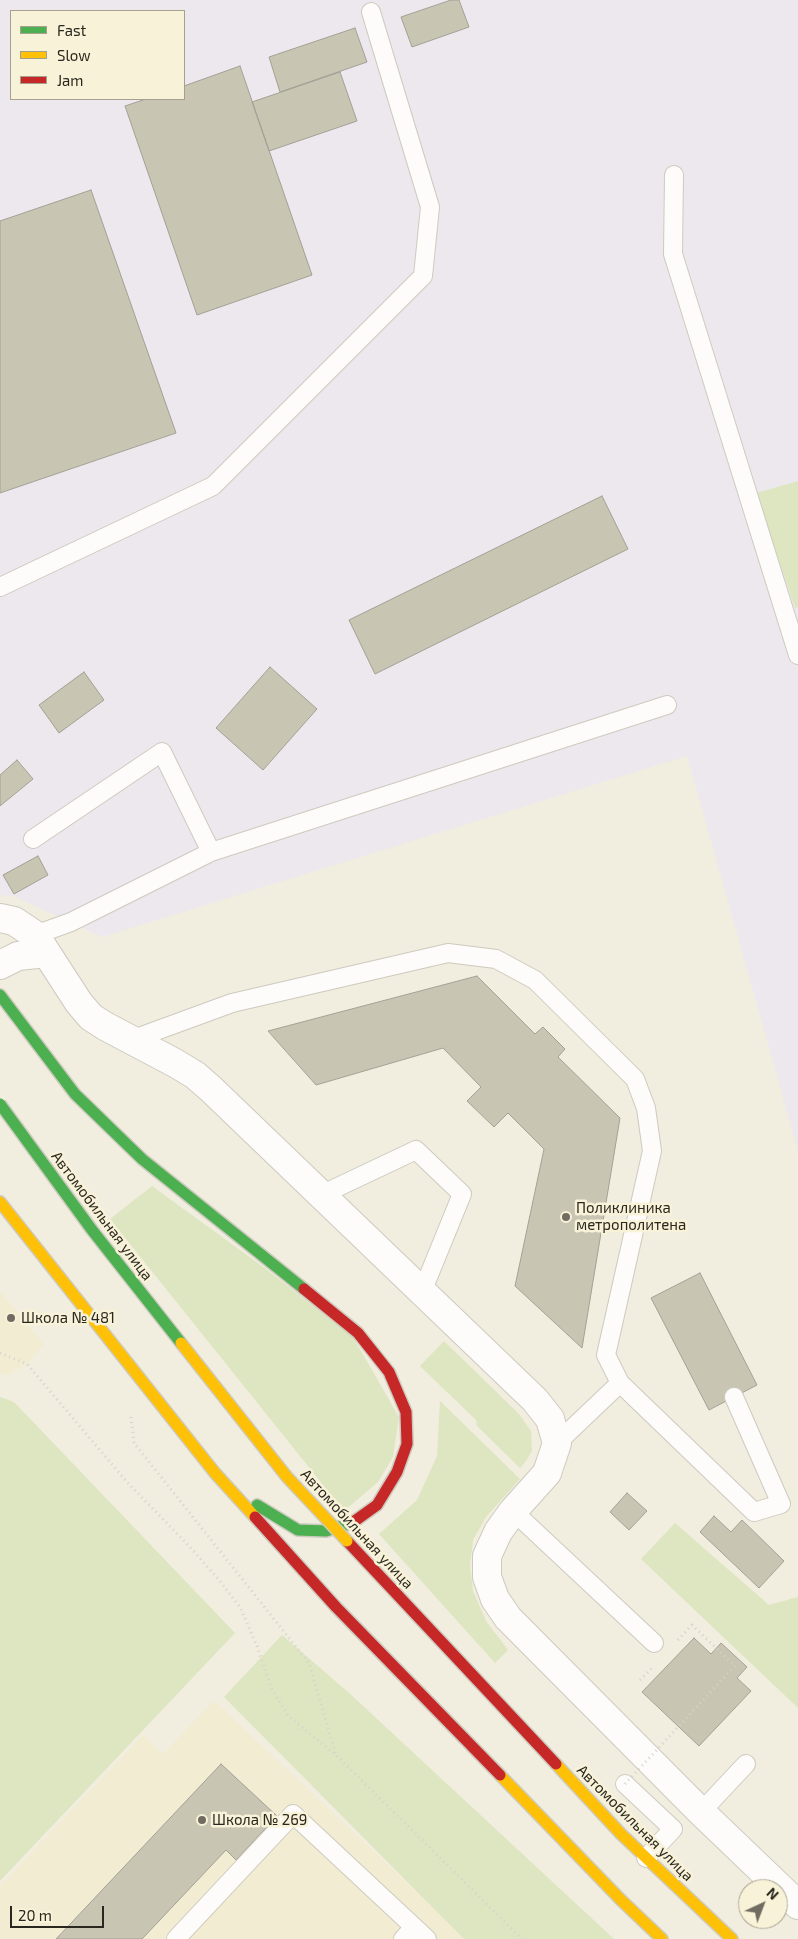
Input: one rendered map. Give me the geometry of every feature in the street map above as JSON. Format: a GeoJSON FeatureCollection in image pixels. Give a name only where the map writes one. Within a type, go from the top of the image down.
{"type":"FeatureCollection","features":[{"type":"Feature","properties":{"kind":"main road"},"geometry":{"type":"LineString","coordinates":[[0,995],[75,1094],[142,1159],[358,1333],[389,1372],[406,1412],[407,1444],[397,1472],[376,1505],[352,1524],[326,1531],[298,1530],[259,1507],[215,1473]]}},
{"type":"Feature","properties":{"kind":"main road","name":"Автомобильная улица"},"geometry":{"type":"LineString","coordinates":[[0,1104],[92,1230],[288,1477],[646,1858],[732,1939]]}},
{"type":"Feature","properties":{"kind":"main road"},"geometry":{"type":"LineString","coordinates":[[0,1202],[215,1473],[336,1607],[448,1724],[620,1900],[662,1939]]}},
{"type":"Feature","properties":{"kind":"street"},"geometry":{"type":"LineString","coordinates":[[0,918],[14,921],[41,944],[78,1003],[91,1016],[194,1075],[535,1400],[550,1419],[557,1443],[547,1473],[513,1511],[498,1532],[487,1556],[487,1577],[495,1599],[508,1618],[701,1812],[798,1906]]}},
{"type":"Feature","properties":{"kind":"street"},"geometry":{"type":"LineString","coordinates":[[0,965],[41,944]]}},
{"type":"Feature","properties":{"kind":"lane"},"geometry":{"type":"LineString","coordinates":[[0,587],[213,486],[423,276],[430,207],[371,12]]}},
{"type":"Feature","properties":{"kind":"lane"},"geometry":{"type":"LineString","coordinates":[[674,175],[673,254],[798,655]]}},
{"type":"Feature","properties":{"kind":"lane"},"geometry":{"type":"LineString","coordinates":[[41,944],[71,922],[211,852],[667,705]]}},
{"type":"Feature","properties":{"kind":"lane"},"geometry":{"type":"LineString","coordinates":[[33,839],[162,752],[211,852]]}},
{"type":"Feature","properties":{"kind":"lane"},"geometry":{"type":"LineString","coordinates":[[131,1040],[232,1003],[448,953],[496,959],[534,980],[635,1079],[646,1108],[652,1151],[606,1355],[620,1384],[754,1512],[781,1504],[734,1397]]}},
{"type":"Feature","properties":{"kind":"lane"},"geometry":{"type":"LineString","coordinates":[[321,1195],[416,1150],[462,1194],[422,1292]]}},
{"type":"Feature","properties":{"kind":"lane"},"geometry":{"type":"LineString","coordinates":[[557,1443],[620,1384]]}},
{"type":"Feature","properties":{"kind":"lane"},"geometry":{"type":"LineString","coordinates":[[513,1511],[654,1642]]}},
{"type":"Feature","properties":{"kind":"lane"},"geometry":{"type":"LineString","coordinates":[[701,1812],[746,1764]]}},
{"type":"Feature","properties":{"kind":"lane"},"geometry":{"type":"LineString","coordinates":[[626,1784],[674,1830],[646,1858]]}},
{"type":"Feature","properties":{"kind":"lane"},"geometry":{"type":"LineString","coordinates":[[176,1939],[293,1814],[415,1935]]}},
{"type":"Feature","properties":{"kind":"path"},"geometry":{"type":"LineString","coordinates":[[0,1354],[27,1364],[127,1482],[219,1580],[240,1607],[257,1646],[271,1688],[289,1717],[336,1755],[522,1939]]}},
{"type":"Feature","properties":{"kind":"path"},"geometry":{"type":"LineString","coordinates":[[131,1414],[134,1443],[309,1663],[336,1755]]}},
{"type":"Feature","properties":{"kind":"path"},"geometry":{"type":"LineString","coordinates":[[626,1784],[735,1666],[716,1648]]}},
{"type":"Feature","properties":{"kind":"shaded area"},"geometry":{"type":"Polygon","coordinates":[[[0,0],[798,0],[798,1151],[687,756],[102,937],[13,896],[0,895],[0,0]]]}},
{"type":"Feature","properties":{"kind":"shaded area","name":"Школа № 481"},"geometry":{"type":"Polygon","coordinates":[[[0,1291],[44,1345],[27,1364],[9,1375],[0,1373],[0,1291]]]}},
{"type":"Feature","properties":{"kind":"shaded area","name":"Школа № 269"},"geometry":{"type":"Polygon","coordinates":[[[214,1701],[467,1939],[0,1939],[0,1886],[143,1735],[163,1754],[214,1701]]]}},
{"type":"Feature","properties":{"kind":"green space"},"geometry":{"type":"Polygon","coordinates":[[[798,481],[798,607],[795,608],[756,493],[798,481]]]}},
{"type":"Feature","properties":{"kind":"green space"},"geometry":{"type":"Polygon","coordinates":[[[152,1186],[266,1269],[353,1337],[399,1417],[393,1457],[378,1482],[344,1511],[110,1219],[152,1186]]]}},
{"type":"Feature","properties":{"kind":"green space"},"geometry":{"type":"Polygon","coordinates":[[[444,1341],[519,1414],[531,1431],[532,1451],[520,1468],[477,1426],[476,1420],[420,1366],[444,1341]]]}},
{"type":"Feature","properties":{"kind":"green space"},"geometry":{"type":"Polygon","coordinates":[[[0,1397],[14,1402],[235,1633],[0,1881],[0,1397]]]}},
{"type":"Feature","properties":{"kind":"green space"},"geometry":{"type":"Polygon","coordinates":[[[440,1401],[520,1479],[486,1517],[473,1540],[470,1565],[473,1591],[486,1621],[508,1650],[495,1663],[379,1534],[417,1500],[437,1456],[440,1401]]]}},
{"type":"Feature","properties":{"kind":"green space"},"geometry":{"type":"Polygon","coordinates":[[[675,1523],[769,1605],[798,1597],[798,1708],[641,1559],[675,1523]]]}},
{"type":"Feature","properties":{"kind":"green space"},"geometry":{"type":"Polygon","coordinates":[[[282,1635],[348,1692],[614,1939],[464,1939],[224,1697],[282,1635]]]}},
{"type":"Feature","properties":{"kind":"building"},"geometry":{"type":"Polygon","coordinates":[[[451,0],[459,0],[469,27],[412,47],[401,17],[451,0]]]}},
{"type":"Feature","properties":{"kind":"building"},"geometry":{"type":"Polygon","coordinates":[[[355,28],[367,62],[280,92],[269,57],[355,28]]]}},
{"type":"Feature","properties":{"kind":"building"},"geometry":{"type":"Polygon","coordinates":[[[240,66],[312,275],[197,315],[125,106],[143,100],[185,100],[185,86],[240,66]]]}},
{"type":"Feature","properties":{"kind":"building"},"geometry":{"type":"Polygon","coordinates":[[[340,72],[357,121],[269,151],[252,102],[340,72]]]}},
{"type":"Feature","properties":{"kind":"building"},"geometry":{"type":"Polygon","coordinates":[[[91,190],[176,433],[0,493],[0,221],[91,190]]]}},
{"type":"Feature","properties":{"kind":"building"},"geometry":{"type":"Polygon","coordinates":[[[602,496],[628,549],[375,674],[349,620],[602,496]]]}},
{"type":"Feature","properties":{"kind":"building"},"geometry":{"type":"Polygon","coordinates":[[[270,667],[317,709],[263,770],[216,728],[270,667]]]}},
{"type":"Feature","properties":{"kind":"building"},"geometry":{"type":"Polygon","coordinates":[[[84,672],[104,700],[59,733],[39,705],[84,672]]]}},
{"type":"Feature","properties":{"kind":"building"},"geometry":{"type":"Polygon","coordinates":[[[17,760],[33,779],[0,806],[0,775],[17,760]]]}},
{"type":"Feature","properties":{"kind":"building"},"geometry":{"type":"Polygon","coordinates":[[[38,856],[48,875],[14,894],[3,875],[38,856]]]}},
{"type":"Feature","properties":{"kind":"building","name":"Поликлиника метрополитена"},"geometry":{"type":"Polygon","coordinates":[[[477,976],[535,1034],[543,1027],[565,1049],[558,1057],[620,1118],[582,1348],[515,1286],[544,1149],[508,1113],[494,1127],[467,1101],[481,1087],[443,1048],[316,1085],[268,1031],[477,976]]]}},
{"type":"Feature","properties":{"kind":"building"},"geometry":{"type":"Polygon","coordinates":[[[700,1273],[757,1385],[709,1410],[651,1298],[700,1273]]]}},
{"type":"Feature","properties":{"kind":"building"},"geometry":{"type":"Polygon","coordinates":[[[627,1493],[647,1511],[629,1530],[610,1512],[627,1493]]]}},
{"type":"Feature","properties":{"kind":"building"},"geometry":{"type":"Polygon","coordinates":[[[714,1516],[731,1532],[742,1520],[784,1561],[759,1588],[700,1532],[714,1516]]]}},
{"type":"Feature","properties":{"kind":"building"},"geometry":{"type":"Polygon","coordinates":[[[694,1638],[711,1654],[721,1643],[747,1667],[737,1678],[751,1691],[699,1746],[642,1692],[694,1638]]]}},
{"type":"Feature","properties":{"kind":"building"},"geometry":{"type":"Polygon","coordinates":[[[221,1764],[277,1816],[236,1860],[226,1850],[142,1939],[56,1939],[221,1764]]]}},
{"type":"Feature","properties":{"kind":"traffic: fast"},"geometry":{"type":"LineString","coordinates":[[0,995],[75,1094],[142,1159],[304,1289]]}},
{"type":"Feature","properties":{"kind":"traffic: fast"},"geometry":{"type":"LineString","coordinates":[[0,1104],[92,1230],[181,1343]]}},
{"type":"Feature","properties":{"kind":"traffic: fast"},"geometry":{"type":"LineString","coordinates":[[257,1505],[298,1530],[326,1531],[352,1523]]}},
{"type":"Feature","properties":{"kind":"traffic: slow"},"geometry":{"type":"LineString","coordinates":[[0,1202],[215,1473],[255,1517]]}},
{"type":"Feature","properties":{"kind":"traffic: slow"},"geometry":{"type":"LineString","coordinates":[[181,1343],[287,1477],[347,1541]]}},
{"type":"Feature","properties":{"kind":"traffic: slow"},"geometry":{"type":"LineString","coordinates":[[556,1764],[621,1834],[732,1939]]}},
{"type":"Feature","properties":{"kind":"traffic: slow"},"geometry":{"type":"LineString","coordinates":[[500,1775],[621,1900],[662,1939]]}},
{"type":"Feature","properties":{"kind":"traffic: jam"},"geometry":{"type":"LineString","coordinates":[[304,1289],[358,1333],[389,1372],[406,1412],[407,1444],[397,1472],[377,1505],[352,1523]]}},
{"type":"Feature","properties":{"kind":"traffic: jam"},"geometry":{"type":"LineString","coordinates":[[255,1517],[336,1607],[500,1775]]}},
{"type":"Feature","properties":{"kind":"traffic: jam"},"geometry":{"type":"LineString","coordinates":[[347,1541],[556,1764]]}},
{"type":"Feature","properties":{"kind":"place","name":"Поликлиника метрополитена"},"geometry":{"type":"Point","coordinates":[566,1217]}},
{"type":"Feature","properties":{"kind":"place","name":"Школа № 481"},"geometry":{"type":"Point","coordinates":[11,1318]}},
{"type":"Feature","properties":{"kind":"place","name":"Школа № 269"},"geometry":{"type":"Point","coordinates":[202,1820]}}]}
